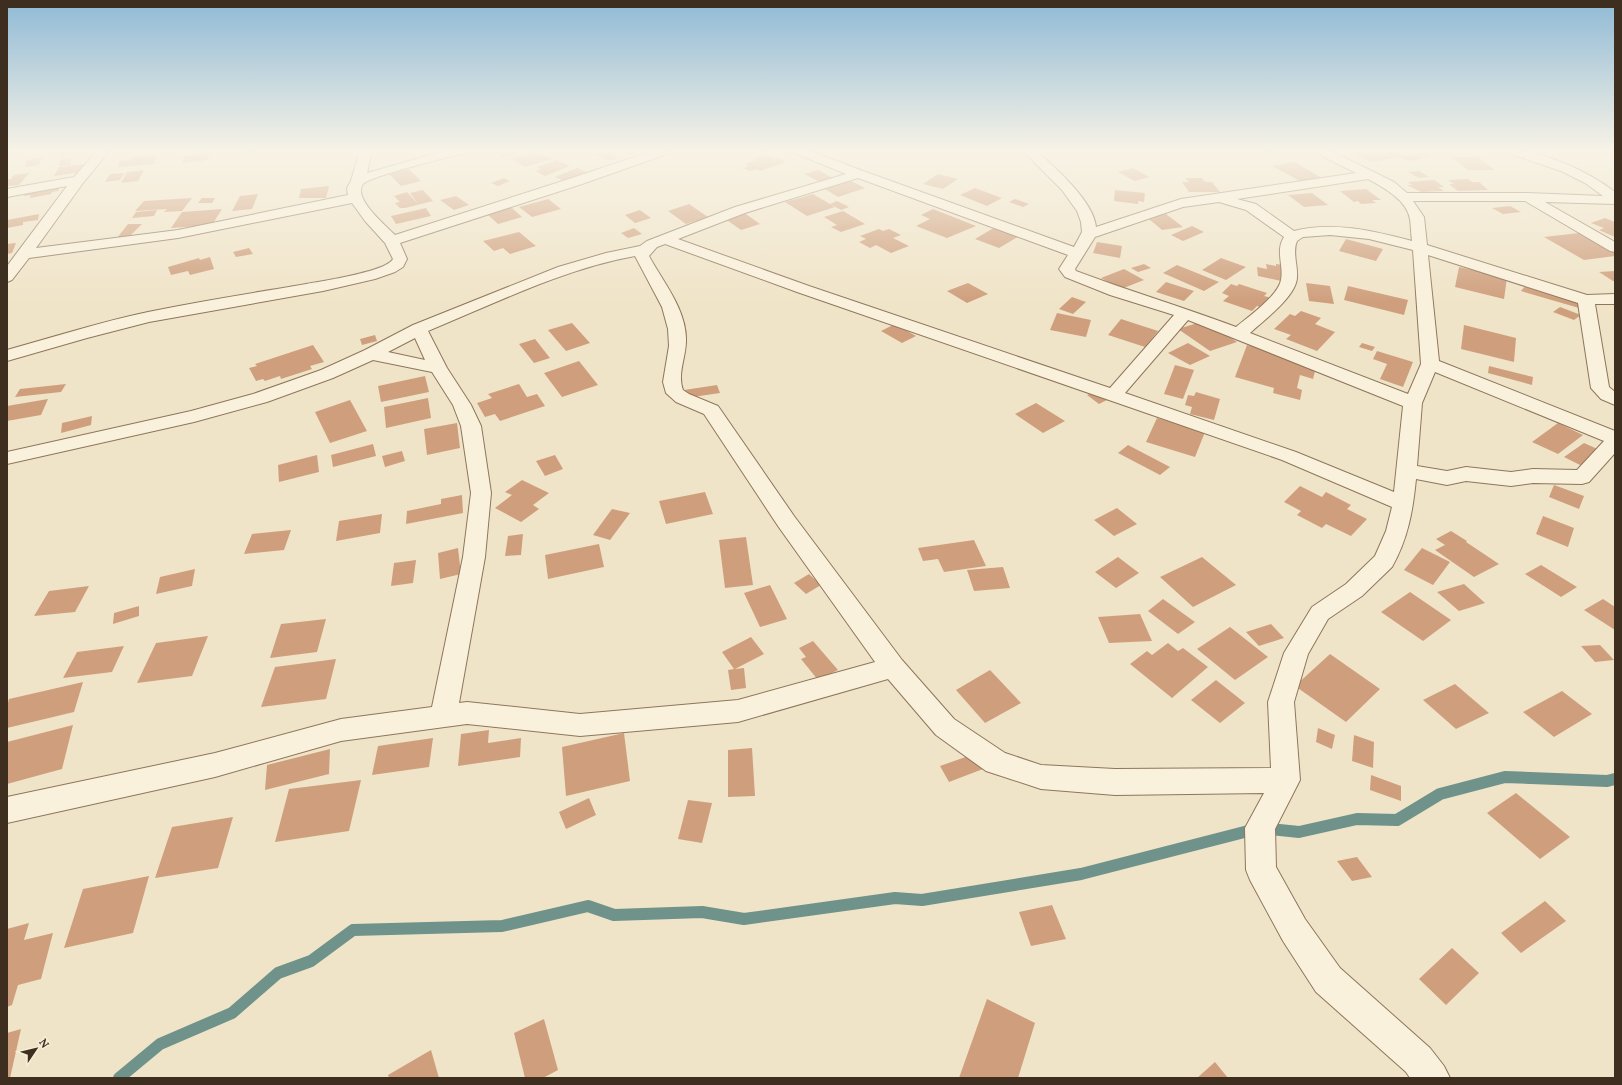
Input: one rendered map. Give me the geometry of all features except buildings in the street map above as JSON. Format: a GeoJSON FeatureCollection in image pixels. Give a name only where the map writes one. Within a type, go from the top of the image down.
{"type":"FeatureCollection","features":[{"type":"Feature","properties":{"kind":"street"},"geometry":{"type":"LineString","coordinates":[[7,277],[63,201]]}},
{"type":"Feature","properties":{"kind":"street"},"geometry":{"type":"LineString","coordinates":[[23,254],[178,234],[342,201]]}},
{"type":"Feature","properties":{"kind":"street"},"geometry":{"type":"LineString","coordinates":[[7,356],[81,334],[148,317],[315,287],[370,276],[390,269],[398,264],[400,258],[392,241],[370,218],[357,201]]}},
{"type":"Feature","properties":{"kind":"street"},"geometry":{"type":"LineString","coordinates":[[392,241],[516,201]]}},
{"type":"Feature","properties":{"kind":"street"},"geometry":{"type":"LineString","coordinates":[[7,458],[194,416],[260,398],[328,374],[419,329],[563,270],[654,244],[740,210],[771,201]]}},
{"type":"Feature","properties":{"kind":"street"},"geometry":{"type":"LineString","coordinates":[[931,201],[1076,253]]}},
{"type":"Feature","properties":{"kind":"street"},"geometry":{"type":"LineString","coordinates":[[1077,201],[1090,224],[1089,234],[1067,269],[1070,274],[1116,292],[1185,313],[1412,403]]}},
{"type":"Feature","properties":{"kind":"street"},"geometry":{"type":"LineString","coordinates":[[1089,234],[1181,203],[1199,201]]}},
{"type":"Feature","properties":{"kind":"street"},"geometry":{"type":"LineString","coordinates":[[1228,201],[1250,207],[1292,236]]}},
{"type":"Feature","properties":{"kind":"street"},"geometry":{"type":"LineString","coordinates":[[1406,201],[1417,217],[1430,364],[1412,403],[1403,504],[1397,531],[1384,561],[1354,590],[1320,613],[1296,653],[1281,702],[1286,780],[1260,828],[1261,870],[1294,930],[1328,980],[1418,1060],[1432,1078]]}},
{"type":"Feature","properties":{"kind":"street"},"geometry":{"type":"LineString","coordinates":[[1533,201],[1615,248]]}},
{"type":"Feature","properties":{"kind":"street"},"geometry":{"type":"LineString","coordinates":[[1238,334],[1281,295],[1289,282],[1286,259],[1289,239],[1292,236],[1303,233],[1325,231],[1354,233],[1386,238],[1420,247],[1586,300],[1615,299]]}},
{"type":"Feature","properties":{"kind":"street"},"geometry":{"type":"LineString","coordinates":[[654,244],[803,289],[1114,395],[1289,456],[1403,504]]}},
{"type":"Feature","properties":{"kind":"street"},"geometry":{"type":"LineString","coordinates":[[654,244],[642,256],[670,310],[677,329],[678,340],[672,388],[676,394],[685,400],[697,402],[711,410],[756,475],[786,522],[893,667],[945,727],[996,762],[1041,777],[1115,782],[1286,780]]}},
{"type":"Feature","properties":{"kind":"street"},"geometry":{"type":"LineString","coordinates":[[1586,300],[1600,388],[1615,398]]}},
{"type":"Feature","properties":{"kind":"street"},"geometry":{"type":"LineString","coordinates":[[1114,395],[1185,313]]}},
{"type":"Feature","properties":{"kind":"street"},"geometry":{"type":"LineString","coordinates":[[419,329],[438,368],[462,405],[471,426],[481,494],[474,557],[443,716]]}},
{"type":"Feature","properties":{"kind":"street"},"geometry":{"type":"LineString","coordinates":[[371,354],[438,368]]}},
{"type":"Feature","properties":{"kind":"street"},"geometry":{"type":"LineString","coordinates":[[1430,364],[1615,438]]}},
{"type":"Feature","properties":{"kind":"street"},"geometry":{"type":"LineString","coordinates":[[1407,471],[1447,478],[1466,474],[1511,479],[1533,476],[1582,477],[1615,441]]}},
{"type":"Feature","properties":{"kind":"street"},"geometry":{"type":"LineString","coordinates":[[7,810],[215,764],[341,730],[467,713],[580,725],[738,711],[893,667]]}},
{"type":"Feature","properties":{"kind":"waterway"},"geometry":{"type":"LineString","coordinates":[[119,1078],[160,1044],[232,1013],[278,973],[311,961],[353,930],[502,926],[588,906],[614,915],[702,912],[744,919],[895,898],[922,900],[1081,874],[1260,828],[1299,832],[1357,819],[1397,820],[1440,794],[1505,777],[1607,781],[1615,779]]}}]}
